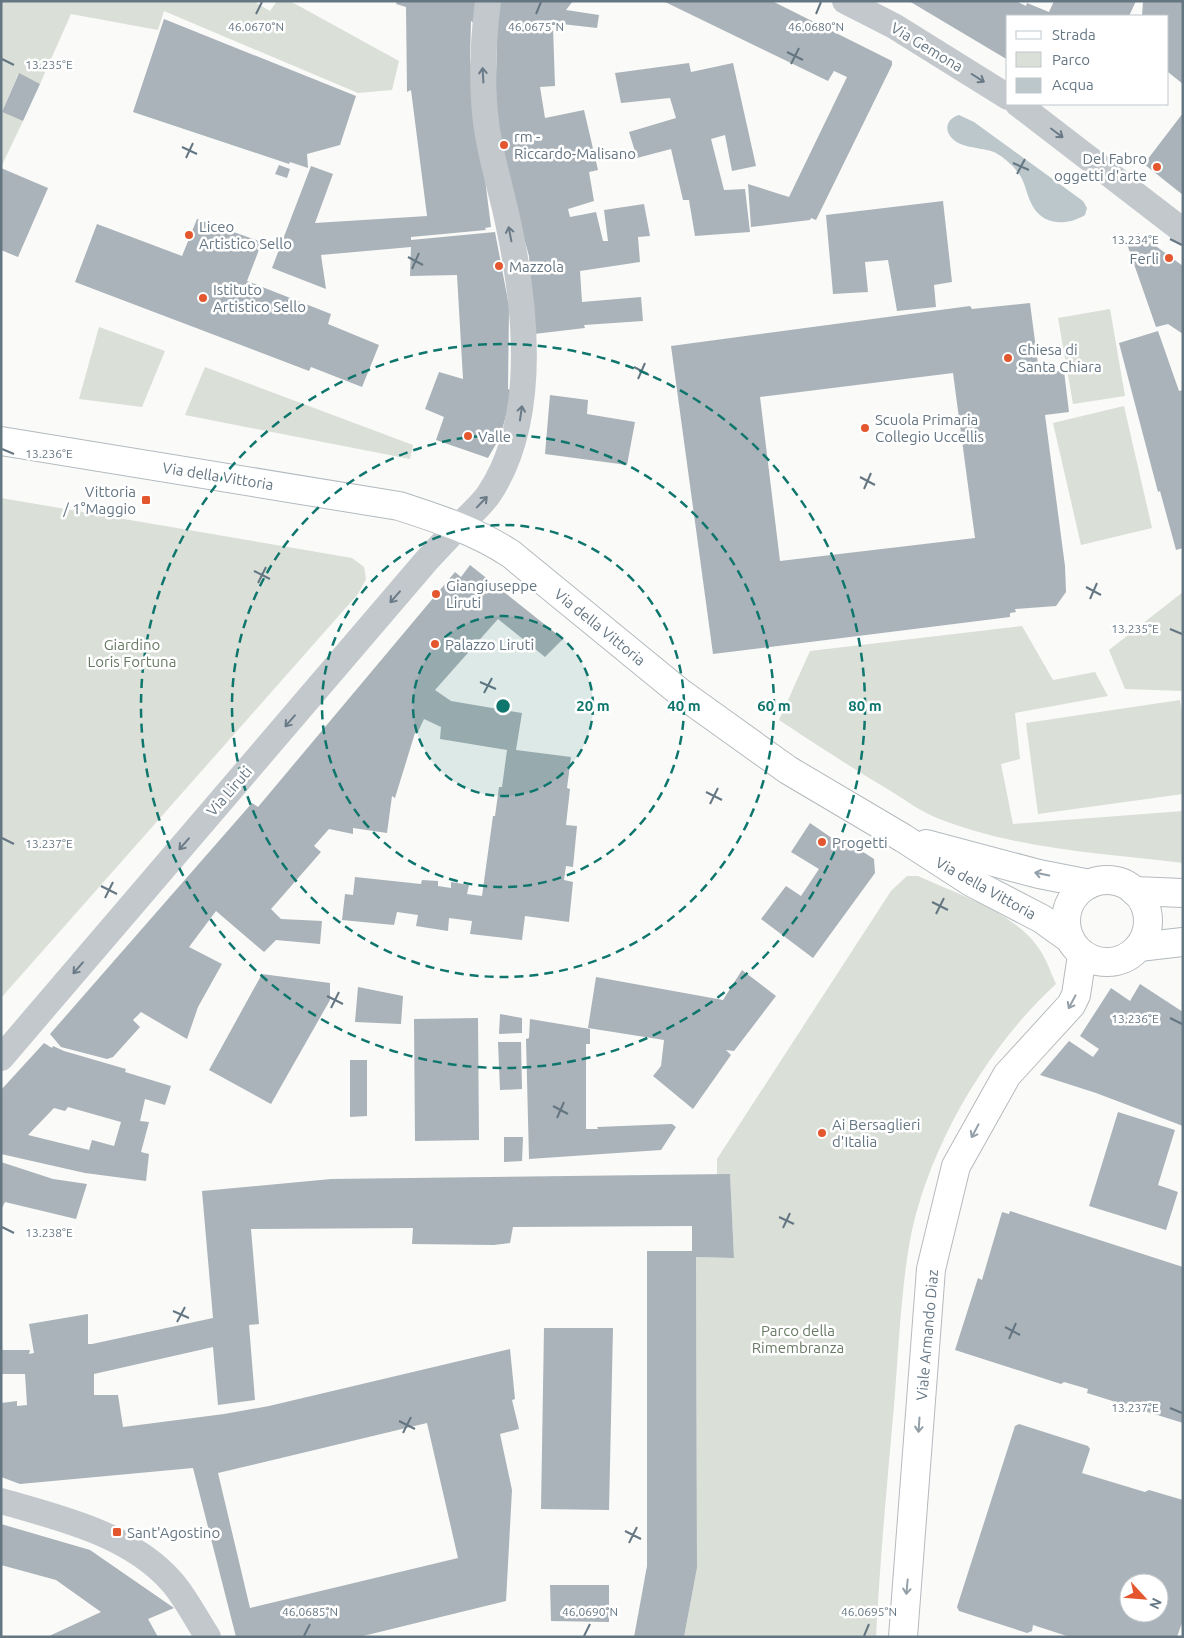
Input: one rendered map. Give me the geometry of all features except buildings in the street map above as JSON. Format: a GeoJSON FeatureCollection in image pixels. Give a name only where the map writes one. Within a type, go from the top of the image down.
{"type":"FeatureCollection","features":[{"type":"Feature","properties":{"kind":"street","name":"Via Liruti"},"geometry":{"type":"LineString","coordinates":[[1,1058],[459,526],[488,496],[500,476],[511,451],[520,421],[524,393],[524,356],[518,277],[486,121],[482,49],[488,1]]}},
{"type":"Feature","properties":{"kind":"street","name":"Via Gemona"},"geometry":{"type":"LineString","coordinates":[[845,1],[894,26],[1006,96]]}},
{"type":"Feature","properties":{"kind":"street"},"geometry":{"type":"LineString","coordinates":[[1019,105],[1183,231]]}},
{"type":"Feature","properties":{"kind":"street","name":"Via della Vittoria"},"geometry":{"type":"LineString","coordinates":[[1,441],[399,506],[459,526],[483,537],[511,554],[682,694],[788,770],[903,838],[963,878],[1042,919],[1076,947]]}},
{"type":"Feature","properties":{"kind":"street","name":"Via della Vittoria"},"geometry":{"type":"LineString","coordinates":[[903,838],[1039,874],[1090,884]]}},
{"type":"Feature","properties":{"kind":"street"},"geometry":{"type":"LineString","coordinates":[[1103,880],[1118,881],[1134,891],[1144,902],[1148,919],[1146,935],[1140,947],[1118,961],[1102,962],[1076,947],[1066,926],[1068,908],[1078,891],[1090,884],[1103,880]]}},
{"type":"Feature","properties":{"kind":"street"},"geometry":{"type":"LineString","coordinates":[[1134,891],[1183,893]]}},
{"type":"Feature","properties":{"kind":"street"},"geometry":{"type":"LineString","coordinates":[[1140,947],[1183,942]]}},
{"type":"Feature","properties":{"kind":"street","name":"Viale Armando Diaz"},"geometry":{"type":"LineString","coordinates":[[903,1637],[931,1269],[956,1166],[1008,1075],[1071,1005],[1076,995],[1076,947]]}},
{"type":"Feature","properties":{"kind":"street"},"geometry":{"type":"LineString","coordinates":[[1,1501],[98,1533],[134,1550],[160,1569],[173,1583],[208,1637]]}},
{"type":"Feature","properties":{"kind":"green space"},"geometry":{"type":"Polygon","coordinates":[[[1,1],[253,1],[270,11],[277,1],[290,1],[399,61],[392,90],[358,93],[164,11],[158,30],[71,14],[40,84],[18,74],[2,112],[23,121],[1,167],[1,1]]]}},
{"type":"Feature","properties":{"kind":"green space"},"geometry":{"type":"Polygon","coordinates":[[[1110,309],[1125,396],[1073,404],[1058,318],[1110,309]]]}},
{"type":"Feature","properties":{"kind":"green space"},"geometry":{"type":"Polygon","coordinates":[[[99,327],[165,351],[142,407],[79,399],[99,327]]]}},
{"type":"Feature","properties":{"kind":"green space"},"geometry":{"type":"Polygon","coordinates":[[[205,367],[413,445],[410,459],[185,415],[205,367]]]}},
{"type":"Feature","properties":{"kind":"green space"},"geometry":{"type":"Polygon","coordinates":[[[1124,406],[1152,528],[1081,545],[1053,423],[1124,406]]]}},
{"type":"Feature","properties":{"kind":"green space","name":"Giardino Loris Fortuna"},"geometry":{"type":"Polygon","coordinates":[[[1,498],[352,558],[364,567],[366,579],[358,594],[1,998],[1,498]]]}},
{"type":"Feature","properties":{"kind":"green space"},"geometry":{"type":"Polygon","coordinates":[[[1183,592],[1183,691],[1125,689],[1109,650],[1183,592]]]}},
{"type":"Feature","properties":{"kind":"green space"},"geometry":{"type":"Polygon","coordinates":[[[1022,626],[1053,680],[1095,672],[1108,696],[1015,713],[1020,759],[1001,764],[1013,824],[1183,811],[1183,863],[1089,853],[1027,843],[997,837],[937,818],[915,807],[779,720],[810,651],[1022,626]]]}},
{"type":"Feature","properties":{"kind":"green space"},"geometry":{"type":"Polygon","coordinates":[[[1180,700],[1183,718],[1183,794],[1038,814],[1026,723],[1180,700]]]}},
{"type":"Feature","properties":{"kind":"green space","name":"Parco della Rimembranza"},"geometry":{"type":"Polygon","coordinates":[[[907,876],[918,876],[966,897],[999,913],[1013,923],[1027,934],[1040,950],[1056,984],[1029,1011],[980,1074],[941,1146],[914,1222],[907,1259],[901,1314],[876,1637],[684,1637],[697,1568],[696,1257],[734,1258],[730,1175],[717,1175],[717,1159],[891,891],[907,876]]]}},
{"type":"Feature","properties":{"kind":"water"},"geometry":{"type":"Polygon","coordinates":[[[959,115],[974,122],[1083,201],[1087,208],[1085,215],[1078,219],[1063,222],[1056,222],[1042,217],[1032,205],[1021,177],[1007,161],[996,153],[963,145],[951,138],[947,129],[948,123],[959,115]]]}},
{"type":"Feature","properties":{"kind":"place","name":"rm - Riccardo-Malisano"},"geometry":{"type":"Point","coordinates":[504,145]}},
{"type":"Feature","properties":{"kind":"place","name":"Del Fabro oggetti d'arte"},"geometry":{"type":"Point","coordinates":[1157,167]}},
{"type":"Feature","properties":{"kind":"place","name":"Liceo Artistico Sello"},"geometry":{"type":"Point","coordinates":[189,235]}},
{"type":"Feature","properties":{"kind":"place","name":"Ferli"},"geometry":{"type":"Point","coordinates":[1169,258]}},
{"type":"Feature","properties":{"kind":"place","name":"Mazzola"},"geometry":{"type":"Point","coordinates":[499,266]}},
{"type":"Feature","properties":{"kind":"place","name":"Istituto Artistico Sello"},"geometry":{"type":"Point","coordinates":[203,298]}},
{"type":"Feature","properties":{"kind":"place","name":"Chiesa di Santa Chiara"},"geometry":{"type":"Point","coordinates":[1008,358]}},
{"type":"Feature","properties":{"kind":"place","name":"Scuola Primaria Collegio Uccellis"},"geometry":{"type":"Point","coordinates":[865,428]}},
{"type":"Feature","properties":{"kind":"place","name":"Valle"},"geometry":{"type":"Point","coordinates":[468,436]}},
{"type":"Feature","properties":{"kind":"place","name":"Vittoria / 1°Maggio"},"geometry":{"type":"Point","coordinates":[146,500]}},
{"type":"Feature","properties":{"kind":"place","name":"Giangiuseppe Liruti"},"geometry":{"type":"Point","coordinates":[436,594]}},
{"type":"Feature","properties":{"kind":"place","name":"Palazzo Liruti"},"geometry":{"type":"Point","coordinates":[435,644]}},
{"type":"Feature","properties":{"kind":"place","name":"Progetti"},"geometry":{"type":"Point","coordinates":[822,842]}},
{"type":"Feature","properties":{"kind":"place","name":"Ai Bersaglieri d'Italia"},"geometry":{"type":"Point","coordinates":[822,1133]}},
{"type":"Feature","properties":{"kind":"place","name":"Sant'Agostino"},"geometry":{"type":"Point","coordinates":[117,1532]}}]}
